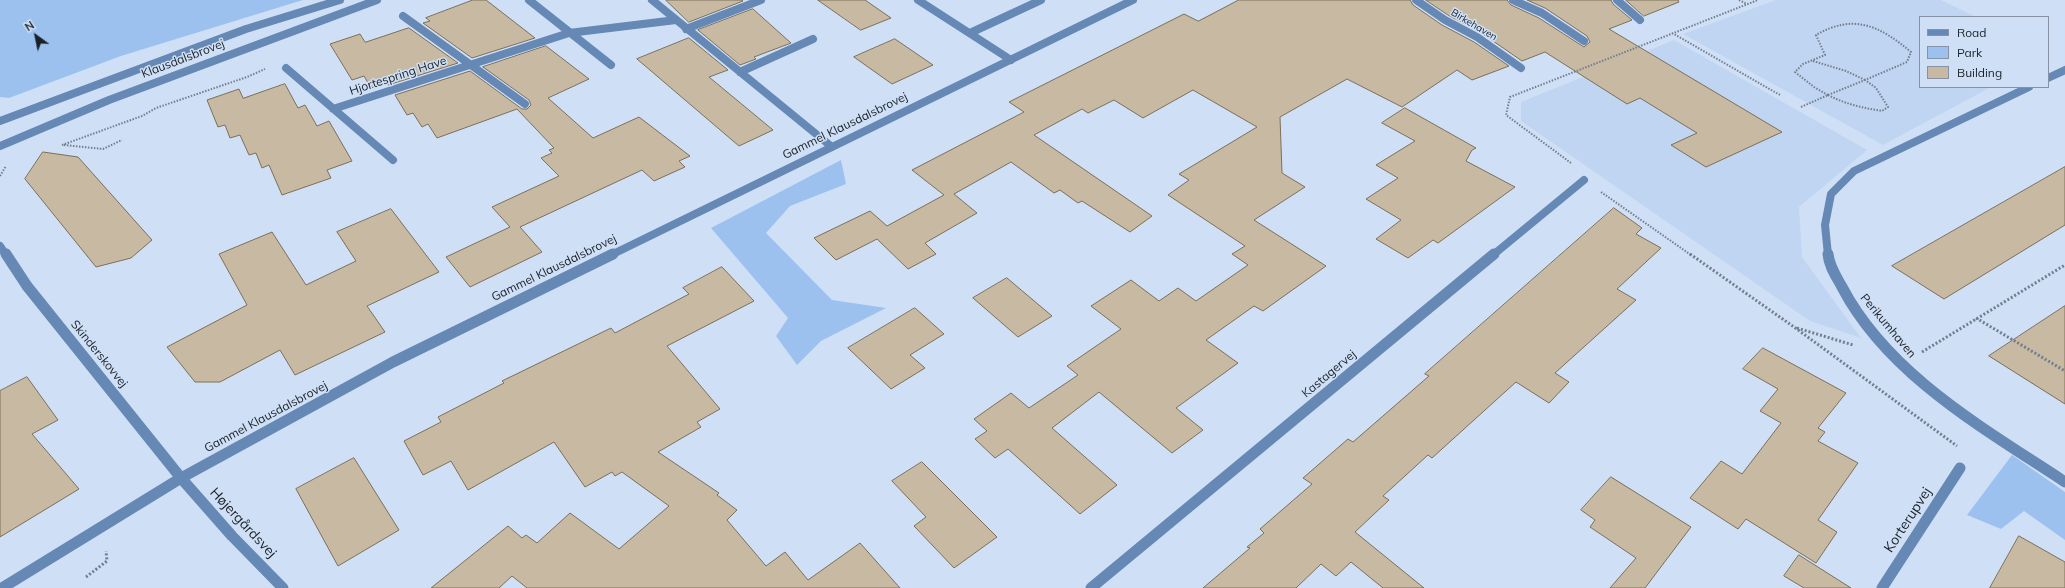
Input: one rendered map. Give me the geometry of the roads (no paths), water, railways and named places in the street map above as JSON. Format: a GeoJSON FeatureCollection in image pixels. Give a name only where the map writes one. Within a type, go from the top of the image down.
{"type":"FeatureCollection","features":[{"type":"Feature","properties":{"kind":"street","name":"Klausdalsbrovej"},"geometry":{"type":"LineString","coordinates":[[0,121],[246,29],[340,0]]}},
{"type":"Feature","properties":{"kind":"street","name":"Klausdalsbrovej"},"geometry":{"type":"LineString","coordinates":[[0,146],[109,100],[377,0]]}},
{"type":"Feature","properties":{"kind":"street"},"geometry":{"type":"LineString","coordinates":[[528,0],[611,65]]}},
{"type":"Feature","properties":{"kind":"street"},"geometry":{"type":"LineString","coordinates":[[652,0],[832,147]]}},
{"type":"Feature","properties":{"kind":"street"},"geometry":{"type":"LineString","coordinates":[[686,29],[761,0]]}},
{"type":"Feature","properties":{"kind":"street"},"geometry":{"type":"LineString","coordinates":[[918,0],[1011,60]]}},
{"type":"Feature","properties":{"kind":"street"},"geometry":{"type":"LineString","coordinates":[[970,33],[1041,0]]}},
{"type":"Feature","properties":{"kind":"street","name":"Gammel Klausdalsbrovej"},"geometry":{"type":"LineString","coordinates":[[2,588],[181,478],[393,362],[1133,0]]}},
{"type":"Feature","properties":{"kind":"street","name":"Birkehaven"},"geometry":{"type":"LineString","coordinates":[[1416,0],[1445,20],[1478,37],[1521,68]]}},
{"type":"Feature","properties":{"kind":"street"},"geometry":{"type":"LineString","coordinates":[[1513,0],[1542,13],[1584,41]]}},
{"type":"Feature","properties":{"kind":"street"},"geometry":{"type":"LineString","coordinates":[[1617,0],[1640,20]]}},
{"type":"Feature","properties":{"kind":"street","name":"Hjortespring Have"},"geometry":{"type":"LineString","coordinates":[[403,16],[469,66],[525,104]]}},
{"type":"Feature","properties":{"kind":"street","name":"Hjortespring Have"},"geometry":{"type":"LineString","coordinates":[[334,109],[569,33],[676,20]]}},
{"type":"Feature","properties":{"kind":"street"},"geometry":{"type":"LineString","coordinates":[[740,72],[813,39]]}},
{"type":"Feature","properties":{"kind":"street"},"geometry":{"type":"LineString","coordinates":[[286,68],[393,160]]}},
{"type":"Feature","properties":{"kind":"street"},"geometry":{"type":"LineString","coordinates":[[2049,78],[2065,70]]}},
{"type":"Feature","properties":{"kind":"street","name":"Perikumhaven"},"geometry":{"type":"LineString","coordinates":[[2027,88],[1854,171],[1831,194],[1825,225],[1830,263],[1851,305],[1894,357],[1944,402],[2065,482]]}},
{"type":"Feature","properties":{"kind":"street","name":"Kastagervej"},"geometry":{"type":"LineString","coordinates":[[1090,588],[1584,180]]}},
{"type":"Feature","properties":{"kind":"street","name":"Skinderskovvej"},"geometry":{"type":"LineString","coordinates":[[0,246],[27,286],[181,478]]}},
{"type":"Feature","properties":{"kind":"street","name":"Korterupvej"},"geometry":{"type":"LineString","coordinates":[[1882,588],[1960,468]]}},
{"type":"Feature","properties":{"kind":"street","name":"Højergårdsvej"},"geometry":{"type":"LineString","coordinates":[[181,478],[232,536],[283,588]]}}]}
